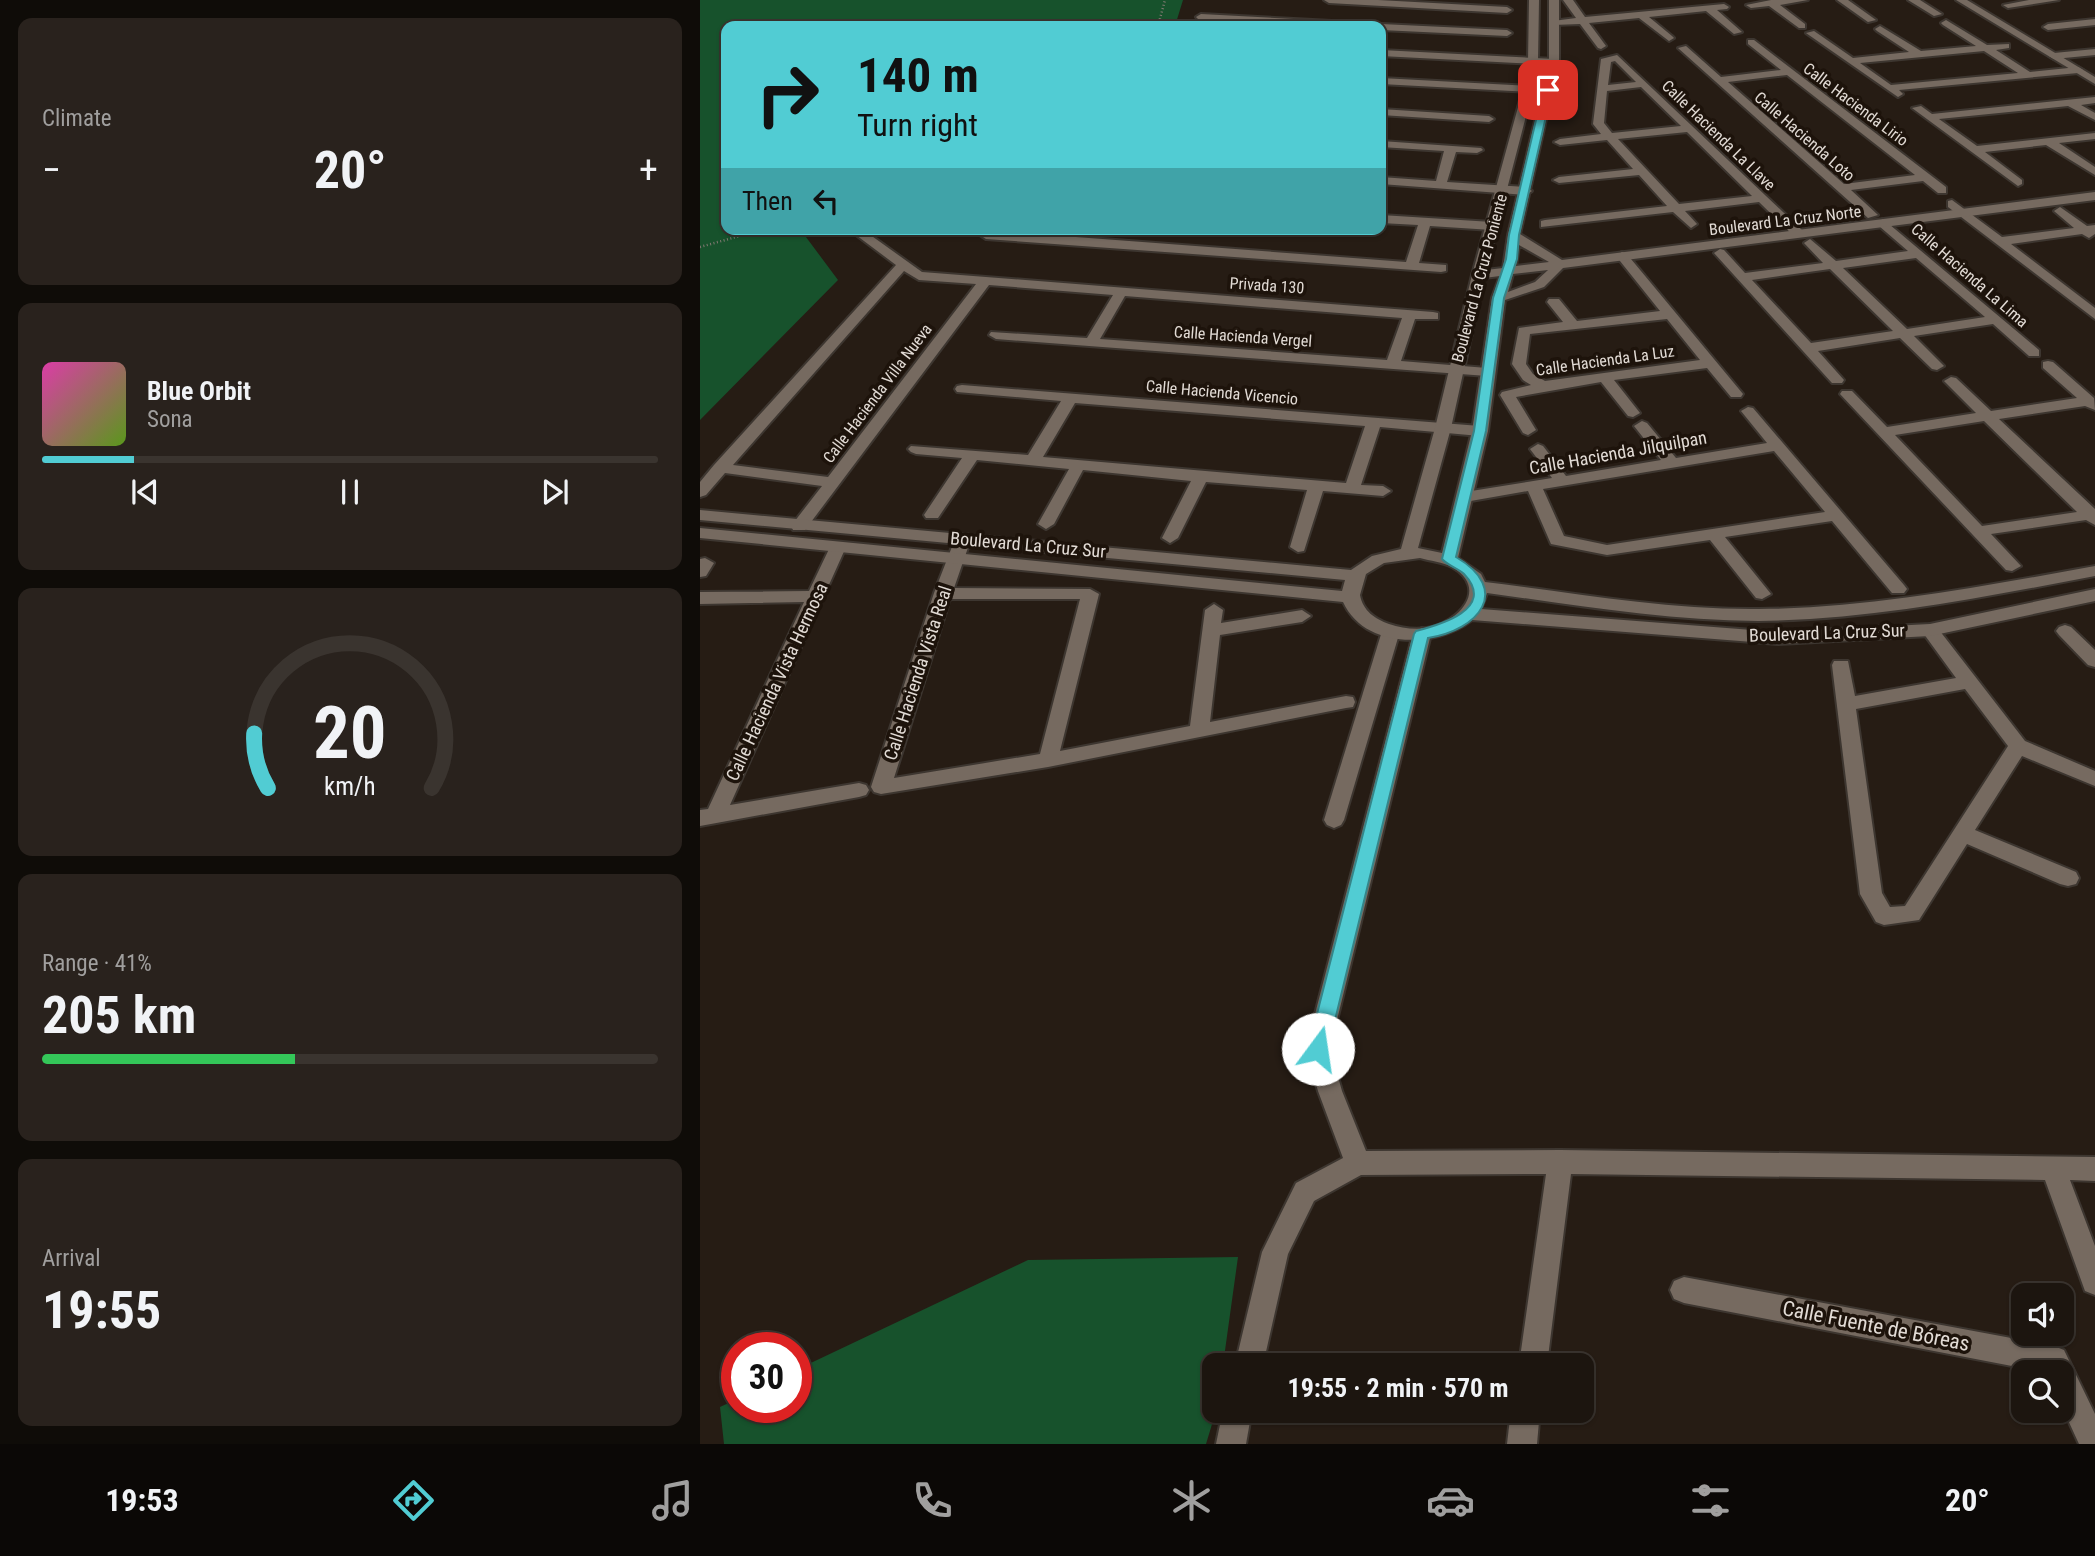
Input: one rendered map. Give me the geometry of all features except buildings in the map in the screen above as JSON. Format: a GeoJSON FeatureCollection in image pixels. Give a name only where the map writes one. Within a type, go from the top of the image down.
{"type":"FeatureCollection","features":[{"type":"Feature","properties":{"kind":"street"},"geometry":{"type":"LineString","coordinates":[[1329,0],[1454,3],[1507,10]]}},
{"type":"Feature","properties":{"kind":"street","name":"Boulevard La Cruz Poniente"},"geometry":{"type":"LineString","coordinates":[[1408,553],[1443,428],[1455,369],[1528,89],[1534,61],[1534,0]]}},
{"type":"Feature","properties":{"kind":"street","name":"Boulevard La Cruz Poniente"},"geometry":{"type":"LineString","coordinates":[[1449,559],[1480,431],[1499,298],[1510,265],[1514,235],[1554,62],[1554,0]]}},
{"type":"Feature","properties":{"kind":"street"},"geometry":{"type":"LineString","coordinates":[[1568,0],[1601,46]]}},
{"type":"Feature","properties":{"kind":"street"},"geometry":{"type":"LineString","coordinates":[[1682,0],[1695,10]]}},
{"type":"Feature","properties":{"kind":"street"},"geometry":{"type":"LineString","coordinates":[[1751,5],[1803,0]]}},
{"type":"Feature","properties":{"kind":"street"},"geometry":{"type":"LineString","coordinates":[[1842,0],[1871,20]]}},
{"type":"Feature","properties":{"kind":"street"},"geometry":{"type":"LineString","coordinates":[[1913,0],[1937,14]]}},
{"type":"Feature","properties":{"kind":"street"},"geometry":{"type":"LineString","coordinates":[[1961,0],[2095,81]]}},
{"type":"Feature","properties":{"kind":"street"},"geometry":{"type":"LineString","coordinates":[[1978,0],[2095,68]]}},
{"type":"Feature","properties":{"kind":"street"},"geometry":{"type":"LineString","coordinates":[[2008,5],[2025,1],[2054,0]]}},
{"type":"Feature","properties":{"kind":"street"},"geometry":{"type":"LineString","coordinates":[[1771,3],[1902,97]]}},
{"type":"Feature","properties":{"kind":"street"},"geometry":{"type":"LineString","coordinates":[[1556,23],[1724,7]]}},
{"type":"Feature","properties":{"kind":"street"},"geometry":{"type":"LineString","coordinates":[[1709,9],[1737,32]]}},
{"type":"Feature","properties":{"kind":"street"},"geometry":{"type":"LineString","coordinates":[[1641,15],[1669,38]]}},
{"type":"Feature","properties":{"kind":"street"},"geometry":{"type":"LineString","coordinates":[[1201,17],[1255,21]]}},
{"type":"Feature","properties":{"kind":"street"},"geometry":{"type":"LineString","coordinates":[[2048,27],[2095,22]]}},
{"type":"Feature","properties":{"kind":"street"},"geometry":{"type":"LineString","coordinates":[[1947,23],[2027,74]]}},
{"type":"Feature","properties":{"kind":"street"},"geometry":{"type":"LineString","coordinates":[[2067,25],[2086,36]]}},
{"type":"Feature","properties":{"kind":"street"},"geometry":{"type":"LineString","coordinates":[[1386,27],[1507,33]]}},
{"type":"Feature","properties":{"kind":"street"},"geometry":{"type":"LineString","coordinates":[[1881,29],[1920,55]]}},
{"type":"Feature","properties":{"kind":"street"},"geometry":{"type":"LineString","coordinates":[[1473,58],[1481,32]]}},
{"type":"Feature","properties":{"kind":"street","name":"Calle Hacienda Lirio"},"geometry":{"type":"LineString","coordinates":[[1752,42],[1942,190]]}},
{"type":"Feature","properties":{"kind":"street"},"geometry":{"type":"LineString","coordinates":[[1851,61],[2006,46]]}},
{"type":"Feature","properties":{"kind":"street","name":"Calle Hacienda Loto"},"geometry":{"type":"LineString","coordinates":[[1683,48],[1877,219]]}},
{"type":"Feature","properties":{"kind":"street"},"geometry":{"type":"LineString","coordinates":[[2054,56],[2095,52]]}},
{"type":"Feature","properties":{"kind":"street"},"geometry":{"type":"LineString","coordinates":[[1386,53],[1554,62]]}},
{"type":"Feature","properties":{"kind":"street","name":"Calle Hacienda La Llave"},"geometry":{"type":"LineString","coordinates":[[1601,89],[1606,59],[1617,58],[1937,366]]}},
{"type":"Feature","properties":{"kind":"street","name":"Calle Hacienda Lirio"},"geometry":{"type":"LineString","coordinates":[[1889,88],[2077,70]]}},
{"type":"Feature","properties":{"kind":"street","name":"Calle Hacienda Loto"},"geometry":{"type":"LineString","coordinates":[[1718,80],[1788,72]]}},
{"type":"Feature","properties":{"kind":"street"},"geometry":{"type":"LineString","coordinates":[[1386,82],[1471,102],[1489,119]]}},
{"type":"Feature","properties":{"kind":"street"},"geometry":{"type":"LineString","coordinates":[[1643,84],[1601,89],[1598,124],[1691,224]]}},
{"type":"Feature","properties":{"kind":"street"},"geometry":{"type":"LineString","coordinates":[[1386,111],[1471,102],[1528,89],[1548,90]]}},
{"type":"Feature","properties":{"kind":"street"},"geometry":{"type":"LineString","coordinates":[[1930,117],[2095,100]]}},
{"type":"Feature","properties":{"kind":"street"},"geometry":{"type":"LineString","coordinates":[[2070,103],[2095,117]]}},
{"type":"Feature","properties":{"kind":"street"},"geometry":{"type":"LineString","coordinates":[[1917,108],[2018,182]]}},
{"type":"Feature","properties":{"kind":"street"},"geometry":{"type":"LineString","coordinates":[[1560,142],[1690,128]]}},
{"type":"Feature","properties":{"kind":"street"},"geometry":{"type":"LineString","coordinates":[[1974,150],[2095,136]]}},
{"type":"Feature","properties":{"kind":"street"},"geometry":{"type":"LineString","coordinates":[[2048,141],[2095,172]]}},
{"type":"Feature","properties":{"kind":"street"},"geometry":{"type":"LineString","coordinates":[[1386,144],[1478,150]]}},
{"type":"Feature","properties":{"kind":"street"},"geometry":{"type":"LineString","coordinates":[[1441,184],[1451,148]]}},
{"type":"Feature","properties":{"kind":"street"},"geometry":{"type":"LineString","coordinates":[[1559,180],[1642,171]]}},
{"type":"Feature","properties":{"kind":"street"},"geometry":{"type":"LineString","coordinates":[[1840,188],[1924,177]]}},
{"type":"Feature","properties":{"kind":"street"},"geometry":{"type":"LineString","coordinates":[[1386,181],[1526,191]]}},
{"type":"Feature","properties":{"kind":"street","name":"Boulevard La Cruz Norte"},"geometry":{"type":"LineString","coordinates":[[1555,260],[1622,257],[1800,234],[1877,219],[2095,187]]}},
{"type":"Feature","properties":{"kind":"street","name":"Boulevard La Cruz Norte"},"geometry":{"type":"LineString","coordinates":[[1957,208],[2095,196]]}},
{"type":"Feature","properties":{"kind":"street"},"geometry":{"type":"LineString","coordinates":[[1545,224],[1762,198]]}},
{"type":"Feature","properties":{"kind":"street"},"geometry":{"type":"LineString","coordinates":[[1957,208],[2093,311]]}},
{"type":"Feature","properties":{"kind":"street"},"geometry":{"type":"LineString","coordinates":[[2060,211],[2091,232]]}},
{"type":"Feature","properties":{"kind":"street"},"geometry":{"type":"LineString","coordinates":[[1590,218],[1603,234]]}},
{"type":"Feature","properties":{"kind":"street"},"geometry":{"type":"LineString","coordinates":[[1386,219],[1492,226]]}},
{"type":"Feature","properties":{"kind":"street","name":"Calle Hacienda La Lima"},"geometry":{"type":"LineString","coordinates":[[1877,219],[2034,354]]}},
{"type":"Feature","properties":{"kind":"street"},"geometry":{"type":"LineString","coordinates":[[1411,266],[1425,222]]}},
{"type":"Feature","properties":{"kind":"street"},"geometry":{"type":"LineString","coordinates":[[2001,241],[2091,232]]}},
{"type":"Feature","properties":{"kind":"street","name":"Boulevard La Cruz Norte"},"geometry":{"type":"LineString","coordinates":[[1480,270],[1800,234]]}},
{"type":"Feature","properties":{"kind":"street"},"geometry":{"type":"LineString","coordinates":[[862,235],[919,276],[1121,292],[1091,342]]}},
{"type":"Feature","properties":{"kind":"street"},"geometry":{"type":"LineString","coordinates":[[986,235],[1441,268]]}},
{"type":"Feature","properties":{"kind":"street"},"geometry":{"type":"LineString","coordinates":[[1499,298],[1536,288],[1549,279],[1555,260],[1521,242],[1514,235]]}},
{"type":"Feature","properties":{"kind":"street"},"geometry":{"type":"LineString","coordinates":[[1720,253],[1883,432],[2012,566]]}},
{"type":"Feature","properties":{"kind":"street"},"geometry":{"type":"LineString","coordinates":[[1742,277],[1918,254]]}},
{"type":"Feature","properties":{"kind":"street"},"geometry":{"type":"LineString","coordinates":[[1622,257],[1736,394]]}},
{"type":"Feature","properties":{"kind":"street"},"geometry":{"type":"LineString","coordinates":[[700,492],[903,265]]}},
{"type":"Feature","properties":{"kind":"street","name":"Calle Hacienda Villa Nueva"},"geometry":{"type":"LineString","coordinates":[[799,526],[984,283]]}},
{"type":"Feature","properties":{"kind":"street","name":"Privada 130"},"geometry":{"type":"LineString","coordinates":[[1121,292],[1433,316]]}},
{"type":"Feature","properties":{"kind":"street"},"geometry":{"type":"LineString","coordinates":[[1554,302],[1572,324]]}},
{"type":"Feature","properties":{"kind":"street"},"geometry":{"type":"LineString","coordinates":[[1393,365],[1410,313]]}},
{"type":"Feature","properties":{"kind":"street"},"geometry":{"type":"LineString","coordinates":[[1543,386],[1528,377],[1519,364],[1524,331],[1671,314]]}},
{"type":"Feature","properties":{"kind":"street"},"geometry":{"type":"LineString","coordinates":[[1808,348],[1995,320]]}},
{"type":"Feature","properties":{"kind":"street","name":"Calle Hacienda Vergel"},"geometry":{"type":"LineString","coordinates":[[996,335],[1487,372]]}},
{"type":"Feature","properties":{"kind":"street","name":"Calle Hacienda La Luz"},"geometry":{"type":"LineString","coordinates":[[1528,430],[1507,395],[1543,386],[1710,363]]}},
{"type":"Feature","properties":{"kind":"street"},"geometry":{"type":"LineString","coordinates":[[2048,365],[2092,404]]}},
{"type":"Feature","properties":{"kind":"street"},"geometry":{"type":"LineString","coordinates":[[1604,377],[1671,462]]}},
{"type":"Feature","properties":{"kind":"street"},"geometry":{"type":"LineString","coordinates":[[1951,381],[2093,516]]}},
{"type":"Feature","properties":{"kind":"street","name":"Calle Hacienda Vicencio"},"geometry":{"type":"LineString","coordinates":[[962,389],[1480,431]]}},
{"type":"Feature","properties":{"kind":"street"},"geometry":{"type":"LineString","coordinates":[[1034,458],[1071,397]]}},
{"type":"Feature","properties":{"kind":"street"},"geometry":{"type":"LineString","coordinates":[[1883,432],[2092,404]]}},
{"type":"Feature","properties":{"kind":"street"},"geometry":{"type":"LineString","coordinates":[[1748,411],[1833,516],[1898,589]]}},
{"type":"Feature","properties":{"kind":"street"},"geometry":{"type":"LineString","coordinates":[[1352,488],[1374,423]]}},
{"type":"Feature","properties":{"kind":"street","name":"Calle Hacienda Jilquilpan"},"geometry":{"type":"LineString","coordinates":[[1465,497],[1777,446]]}},
{"type":"Feature","properties":{"kind":"street"},"geometry":{"type":"LineString","coordinates":[[916,449],[1034,458],[1201,477],[1383,491]]}},
{"type":"Feature","properties":{"kind":"street"},"geometry":{"type":"LineString","coordinates":[[1538,449],[1562,481]]}},
{"type":"Feature","properties":{"kind":"street"},"geometry":{"type":"LineString","coordinates":[[932,515],[972,455]]}},
{"type":"Feature","properties":{"kind":"street"},"geometry":{"type":"LineString","coordinates":[[1046,524],[1079,464]]}},
{"type":"Feature","properties":{"kind":"street"},"geometry":{"type":"LineString","coordinates":[[720,468],[831,482]]}},
{"type":"Feature","properties":{"kind":"street"},"geometry":{"type":"LineString","coordinates":[[1170,538],[1201,477]]}},
{"type":"Feature","properties":{"kind":"street"},"geometry":{"type":"LineString","coordinates":[[1298,547],[1317,485]]}},
{"type":"Feature","properties":{"kind":"street"},"geometry":{"type":"LineString","coordinates":[[1534,487],[1557,540],[1607,550],[1833,516]]}},
{"type":"Feature","properties":{"kind":"street","name":"Boulevard La Cruz Sur"},"geometry":{"type":"LineString","coordinates":[[700,515],[1356,576]]}},
{"type":"Feature","properties":{"kind":"street"},"geometry":{"type":"LineString","coordinates":[[1979,531],[2093,516]]}},
{"type":"Feature","properties":{"kind":"street","name":"Boulevard La Cruz Sur"},"geometry":{"type":"LineString","coordinates":[[700,533],[1351,597]]}},
{"type":"Feature","properties":{"kind":"street"},"geometry":{"type":"LineString","coordinates":[[1715,535],[1762,594]]}},
{"type":"Feature","properties":{"kind":"street","name":"Calle Hacienda Vista Real"},"geometry":{"type":"LineString","coordinates":[[963,539],[943,593],[881,788],[1048,760]]}},
{"type":"Feature","properties":{"kind":"street","name":"Calle Hacienda Vista Hermosa"},"geometry":{"type":"LineString","coordinates":[[707,817],[838,547]]}},
{"type":"Feature","properties":{"kind":"street"},"geometry":{"type":"LineString","coordinates":[[1408,553],[1449,559],[1469,571],[1479,587],[1477,605],[1471,614],[1451,627],[1422,634],[1391,631],[1365,620],[1357,612],[1351,597],[1352,584],[1356,576],[1383,558],[1408,553]]}},
{"type":"Feature","properties":{"kind":"street","name":"Boulevard La Cruz Sur"},"geometry":{"type":"LineString","coordinates":[[1479,587],[1701,612],[1794,614],[1911,605],[2095,571]]}},
{"type":"Feature","properties":{"kind":"street"},"geometry":{"type":"LineString","coordinates":[[943,593],[1090,594],[1048,760],[1346,702]]}},
{"type":"Feature","properties":{"kind":"street","name":"Boulevard La Cruz Sur"},"geometry":{"type":"LineString","coordinates":[[1471,614],[1778,638],[1930,630],[2095,595]]}},
{"type":"Feature","properties":{"kind":"street"},"geometry":{"type":"LineString","coordinates":[[700,598],[816,596]]}},
{"type":"Feature","properties":{"kind":"street"},"geometry":{"type":"LineString","coordinates":[[1199,729],[1214,610]]}},
{"type":"Feature","properties":{"kind":"street"},"geometry":{"type":"LineString","coordinates":[[1210,631],[1302,616]]}},
{"type":"Feature","properties":{"kind":"street"},"geometry":{"type":"LineString","coordinates":[[1930,630],[2018,746],[2095,779]]}},
{"type":"Feature","properties":{"kind":"street"},"geometry":{"type":"LineString","coordinates":[[1334,820],[1391,631]]}},
{"type":"Feature","properties":{"kind":"street"},"geometry":{"type":"LineString","coordinates":[[2065,631],[2095,661]]}},
{"type":"Feature","properties":{"kind":"street"},"geometry":{"type":"LineString","coordinates":[[1359,1163],[1330,1091],[1318,1049],[1422,634]]}},
{"type":"Feature","properties":{"kind":"street"},"geometry":{"type":"LineString","coordinates":[[1840,665],[1871,894],[1884,916],[1912,914],[2018,746]]}},
{"type":"Feature","properties":{"kind":"street"},"geometry":{"type":"LineString","coordinates":[[1846,704],[1969,682]]}},
{"type":"Feature","properties":{"kind":"street"},"geometry":{"type":"LineString","coordinates":[[707,817],[859,790]]}},
{"type":"Feature","properties":{"kind":"street"},"geometry":{"type":"LineString","coordinates":[[1961,833],[2068,878]]}},
{"type":"Feature","properties":{"kind":"street"},"geometry":{"type":"LineString","coordinates":[[1534,1353],[1560,1162]]}},
{"type":"Feature","properties":{"kind":"street"},"geometry":{"type":"LineString","coordinates":[[1252,1353],[1275,1252],[1305,1192],[1359,1163],[1560,1162],[2054,1171],[2095,1169]]}},
{"type":"Feature","properties":{"kind":"street"},"geometry":{"type":"LineString","coordinates":[[2054,1171],[2095,1282]]}},
{"type":"Feature","properties":{"kind":"street","name":"Calle Fuente de Bóreas"},"geometry":{"type":"LineString","coordinates":[[1685,1290],[2054,1360]]}},
{"type":"Feature","properties":{"kind":"street","name":"Calle Fuente de Bóreas"},"geometry":{"type":"LineString","coordinates":[[2074,1402],[2094,1444]]}},
{"type":"Feature","properties":{"kind":"street"},"geometry":{"type":"LineString","coordinates":[[1231,1444],[1235,1423]]}},
{"type":"Feature","properties":{"kind":"street"},"geometry":{"type":"LineString","coordinates":[[1522,1444],[1524,1423]]}},
{"type":"Feature","properties":{"kind":"path"},"geometry":{"type":"LineString","coordinates":[[1159,21],[1165,0]]}},
{"type":"Feature","properties":{"kind":"path"},"geometry":{"type":"LineString","coordinates":[[700,247],[743,235]]}},
{"type":"Feature","properties":{"kind":"green space"},"geometry":{"type":"Polygon","coordinates":[[[700,0],[1183,0],[1177,21],[721,21],[721,235],[804,235],[838,280],[700,420],[700,0]]]}},
{"type":"Feature","properties":{"kind":"green space"},"geometry":{"type":"Polygon","coordinates":[[[1238,1257],[1225,1353],[1202,1353],[1202,1423],[1212,1423],[1206,1444],[724,1444],[722,1423],[812,1423],[812,1362],[1028,1260],[1238,1257]]]}},
{"type":"Feature","properties":{"kind":"route"},"geometry":{"type":"LineString","coordinates":[[1318,1049],[1422,634],[1437,632],[1463,621],[1471,614],[1480,597],[1476,579],[1460,564],[1449,559],[1480,431],[1499,298],[1512,259],[1514,235],[1548,90]]}}]}
